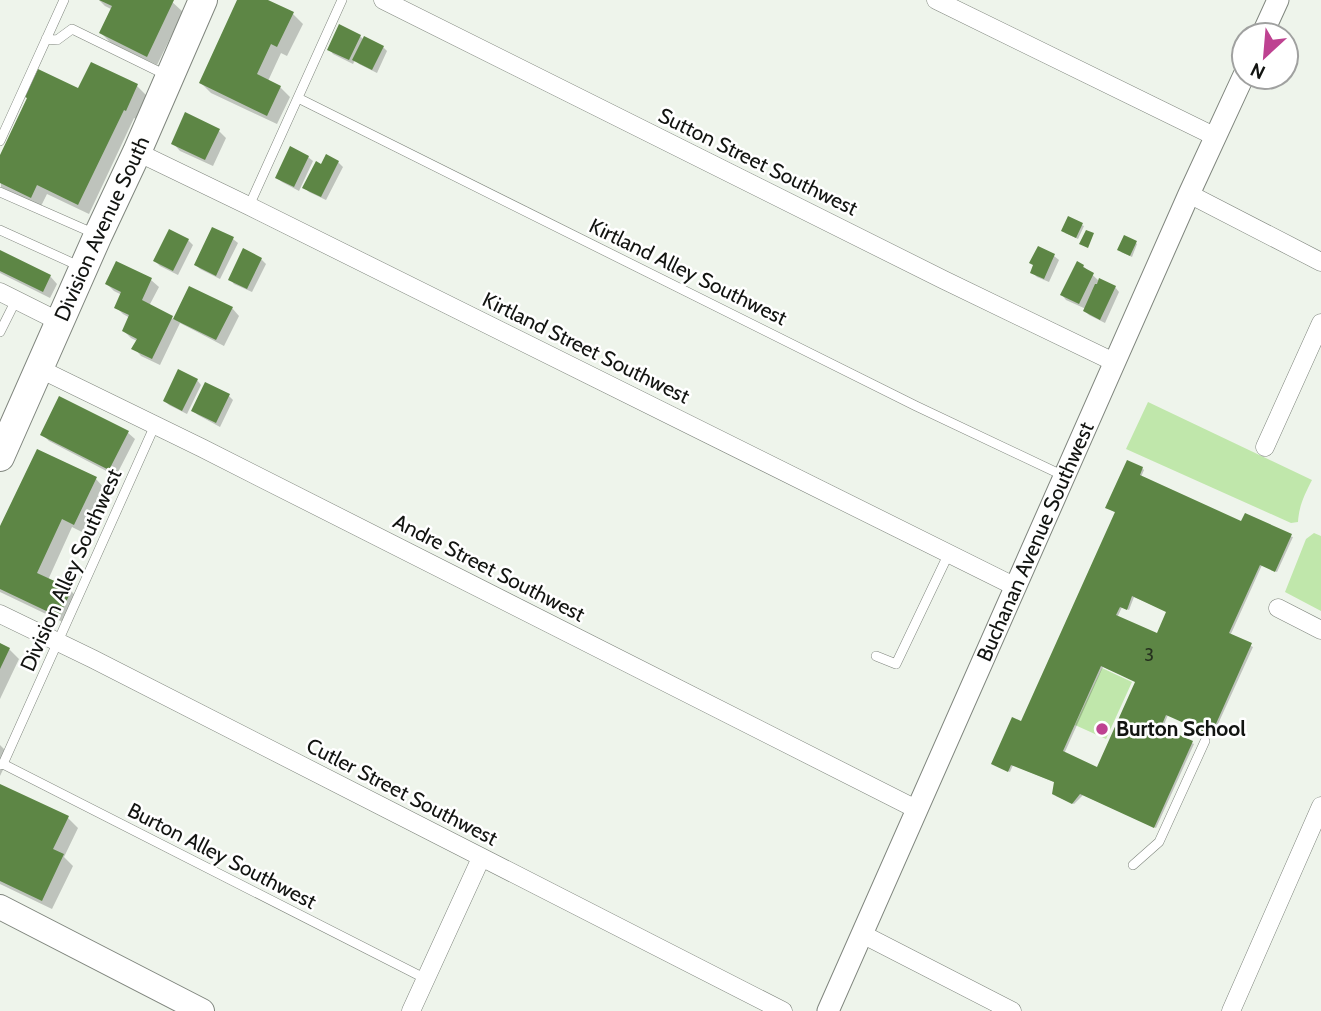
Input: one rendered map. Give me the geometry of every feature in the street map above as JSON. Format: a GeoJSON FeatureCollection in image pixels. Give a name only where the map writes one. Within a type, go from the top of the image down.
{"type":"FeatureCollection","features":[{"type":"Feature","properties":{"kind":"main road","name":"Division Avenue South"},"geometry":{"type":"LineString","coordinates":[[3,442],[40,369],[204,0]]}},
{"type":"Feature","properties":{"kind":"main road"},"geometry":{"type":"LineString","coordinates":[[0,907],[202,1011]]}},
{"type":"Feature","properties":{"kind":"street","name":"Sutton Street Southwest"},"geometry":{"type":"LineString","coordinates":[[383,0],[1114,362]]}},
{"type":"Feature","properties":{"kind":"street"},"geometry":{"type":"LineString","coordinates":[[936,0],[1216,137]]}},
{"type":"Feature","properties":{"kind":"street"},"geometry":{"type":"LineString","coordinates":[[1268,21],[1278,0]]}},
{"type":"Feature","properties":{"kind":"street","name":"Buchanan Avenue Southwest"},"geometry":{"type":"LineString","coordinates":[[828,1011],[1014,586],[1237,91]]}},
{"type":"Feature","properties":{"kind":"street","name":"Kirtland Street Southwest"},"geometry":{"type":"LineString","coordinates":[[137,152],[1014,586]]}},
{"type":"Feature","properties":{"kind":"street"},"geometry":{"type":"LineString","coordinates":[[1189,194],[1321,262]]}},
{"type":"Feature","properties":{"kind":"street"},"geometry":{"type":"LineString","coordinates":[[8,296],[60,321]]}},
{"type":"Feature","properties":{"kind":"street"},"geometry":{"type":"LineString","coordinates":[[1265,447],[1321,323]]}},
{"type":"Feature","properties":{"kind":"street","name":"Andre Street Southwest"},"geometry":{"type":"LineString","coordinates":[[40,369],[916,809]]}},
{"type":"Feature","properties":{"kind":"street"},"geometry":{"type":"LineString","coordinates":[[1278,608],[1321,630]]}},
{"type":"Feature","properties":{"kind":"street","name":"Cutler Street Southwest"},"geometry":{"type":"LineString","coordinates":[[0,614],[783,1011]]}},
{"type":"Feature","properties":{"kind":"street"},"geometry":{"type":"LineString","coordinates":[[1231,1011],[1321,806]]}},
{"type":"Feature","properties":{"kind":"street"},"geometry":{"type":"LineString","coordinates":[[411,1011],[481,858]]}},
{"type":"Feature","properties":{"kind":"street"},"geometry":{"type":"LineString","coordinates":[[862,934],[1012,1011]]}},
{"type":"Feature","properties":{"kind":"lane"},"geometry":{"type":"LineString","coordinates":[[0,141],[64,0]]}},
{"type":"Feature","properties":{"kind":"lane"},"geometry":{"type":"LineString","coordinates":[[249,206],[342,0]]}},
{"type":"Feature","properties":{"kind":"lane"},"geometry":{"type":"LineString","coordinates":[[46,39],[57,40],[72,29],[169,77]]}},
{"type":"Feature","properties":{"kind":"lane","name":"Kirtland Alley Southwest"},"geometry":{"type":"LineString","coordinates":[[298,98],[916,406],[1064,476]]}},
{"type":"Feature","properties":{"kind":"lane"},"geometry":{"type":"LineString","coordinates":[[0,192],[98,235]]}},
{"type":"Feature","properties":{"kind":"lane"},"geometry":{"type":"LineString","coordinates":[[0,230],[84,268]]}},
{"type":"Feature","properties":{"kind":"lane"},"geometry":{"type":"LineString","coordinates":[[0,332],[8,296]]}},
{"type":"Feature","properties":{"kind":"lane","name":"Division Alley Southwest"},"geometry":{"type":"LineString","coordinates":[[1,764],[155,425]]}},
{"type":"Feature","properties":{"kind":"lane"},"geometry":{"type":"LineString","coordinates":[[876,656],[895,664],[949,553]]}},
{"type":"Feature","properties":{"kind":"lane"},"geometry":{"type":"LineString","coordinates":[[1133,865],[1159,842],[1205,741]]}},
{"type":"Feature","properties":{"kind":"lane","name":"Burton Alley Southwest"},"geometry":{"type":"LineString","coordinates":[[1,764],[426,979]]}},
{"type":"Feature","properties":{"kind":"green space"},"geometry":{"type":"Polygon","coordinates":[[[1148,402],[1312,480],[1301,505],[1298,522],[1291,523],[1126,449],[1148,402]]]}},
{"type":"Feature","properties":{"kind":"green space"},"geometry":{"type":"Polygon","coordinates":[[[1314,533],[1321,536],[1321,611],[1285,592],[1306,539],[1314,533]]]}},
{"type":"Feature","properties":{"kind":"green space"},"geometry":{"type":"Polygon","coordinates":[[[1102,668],[1132,682],[1106,739],[1075,725],[1102,668]]]}},
{"type":"Feature","properties":{"kind":"building"},"geometry":{"type":"Polygon","coordinates":[[[99,0],[174,0],[147,57],[99,33],[112,6],[99,0]]]}},
{"type":"Feature","properties":{"kind":"building"},"geometry":{"type":"Polygon","coordinates":[[[237,0],[268,0],[294,12],[277,47],[271,44],[257,74],[281,86],[267,116],[199,83],[237,0]]]}},
{"type":"Feature","properties":{"kind":"building"},"geometry":{"type":"Polygon","coordinates":[[[339,24],[361,35],[349,60],[327,50],[339,24]]]}},
{"type":"Feature","properties":{"kind":"building"},"geometry":{"type":"Polygon","coordinates":[[[364,36],[384,46],[372,70],[352,60],[364,36]]]}},
{"type":"Feature","properties":{"kind":"building"},"geometry":{"type":"Polygon","coordinates":[[[91,62],[138,84],[78,205],[37,185],[31,198],[0,183],[0,155],[38,69],[78,88],[91,62]]]}},
{"type":"Feature","properties":{"kind":"building"},"geometry":{"type":"Polygon","coordinates":[[[185,112],[220,129],[205,160],[171,144],[185,112]]]}},
{"type":"Feature","properties":{"kind":"building"},"geometry":{"type":"Polygon","coordinates":[[[290,146],[309,156],[294,187],[275,178],[290,146]]]}},
{"type":"Feature","properties":{"kind":"building"},"geometry":{"type":"Polygon","coordinates":[[[326,154],[339,161],[321,197],[302,188],[316,161],[321,164],[326,154]]]}},
{"type":"Feature","properties":{"kind":"building"},"geometry":{"type":"Polygon","coordinates":[[[1068,216],[1083,223],[1076,238],[1061,231],[1068,216]]]}},
{"type":"Feature","properties":{"kind":"building"},"geometry":{"type":"Polygon","coordinates":[[[212,227],[234,237],[216,276],[194,265],[212,227]]]}},
{"type":"Feature","properties":{"kind":"building"},"geometry":{"type":"Polygon","coordinates":[[[169,229],[189,239],[173,271],[153,261],[169,229]]]}},
{"type":"Feature","properties":{"kind":"building"},"geometry":{"type":"Polygon","coordinates":[[[1086,230],[1094,233],[1088,248],[1079,244],[1086,230]]]}},
{"type":"Feature","properties":{"kind":"building"},"geometry":{"type":"Polygon","coordinates":[[[1124,235],[1137,241],[1130,256],[1117,250],[1124,235]]]}},
{"type":"Feature","properties":{"kind":"building"},"geometry":{"type":"Polygon","coordinates":[[[1038,246],[1055,254],[1044,279],[1030,273],[1033,265],[1029,263],[1038,246]]]}},
{"type":"Feature","properties":{"kind":"building"},"geometry":{"type":"Polygon","coordinates":[[[243,248],[262,258],[247,289],[228,280],[243,248]]]}},
{"type":"Feature","properties":{"kind":"building"},"geometry":{"type":"Polygon","coordinates":[[[0,250],[51,275],[43,292],[0,271],[0,250]]]}},
{"type":"Feature","properties":{"kind":"building"},"geometry":{"type":"Polygon","coordinates":[[[116,261],[152,278],[142,300],[173,316],[152,359],[131,349],[137,339],[122,331],[129,315],[114,308],[121,292],[105,284],[116,261]]]}},
{"type":"Feature","properties":{"kind":"building"},"geometry":{"type":"Polygon","coordinates":[[[1077,261],[1094,273],[1079,304],[1060,295],[1077,261]]]}},
{"type":"Feature","properties":{"kind":"building"},"geometry":{"type":"Polygon","coordinates":[[[1099,278],[1116,286],[1100,320],[1083,311],[1099,278]]]}},
{"type":"Feature","properties":{"kind":"building"},"geometry":{"type":"Polygon","coordinates":[[[189,286],[233,307],[216,340],[173,319],[189,286]]]}},
{"type":"Feature","properties":{"kind":"building"},"geometry":{"type":"Polygon","coordinates":[[[178,369],[198,379],[182,411],[163,401],[178,369]]]}},
{"type":"Feature","properties":{"kind":"building"},"geometry":{"type":"Polygon","coordinates":[[[205,382],[230,394],[216,423],[191,411],[205,382]]]}},
{"type":"Feature","properties":{"kind":"building"},"geometry":{"type":"Polygon","coordinates":[[[59,396],[129,431],[109,470],[40,435],[59,396]]]}},
{"type":"Feature","properties":{"kind":"building"},"geometry":{"type":"Polygon","coordinates":[[[37,449],[97,477],[74,525],[62,519],[37,573],[72,589],[59,617],[0,589],[0,526],[37,449]]]}},
{"type":"Feature","properties":{"kind":"building"},"geometry":{"type":"Polygon","coordinates":[[[1127,460],[1143,467],[1140,475],[1241,521],[1245,513],[1292,534],[1275,572],[1260,565],[1229,633],[1252,643],[1211,735],[1166,715],[1161,727],[1193,741],[1154,828],[1080,794],[1072,804],[1052,794],[1054,782],[1011,765],[1008,772],[991,764],[1012,717],[1021,721],[1115,512],[1105,508],[1127,460]],[[1132,596],[1127,610],[1120,607],[1116,615],[1157,633],[1166,612],[1132,596]],[[1101,666],[1063,751],[1097,767],[1135,682],[1101,666]]]}},
{"type":"Feature","properties":{"kind":"building"},"geometry":{"type":"Polygon","coordinates":[[[0,643],[10,648],[0,669],[0,643]]]}},
{"type":"Feature","properties":{"kind":"building"},"geometry":{"type":"Polygon","coordinates":[[[0,784],[69,816],[53,849],[64,854],[42,901],[0,881],[0,784]]]}},
{"type":"Feature","properties":{"kind":"place","name":"Burton School"},"geometry":{"type":"Point","coordinates":[1102,729]}}]}
